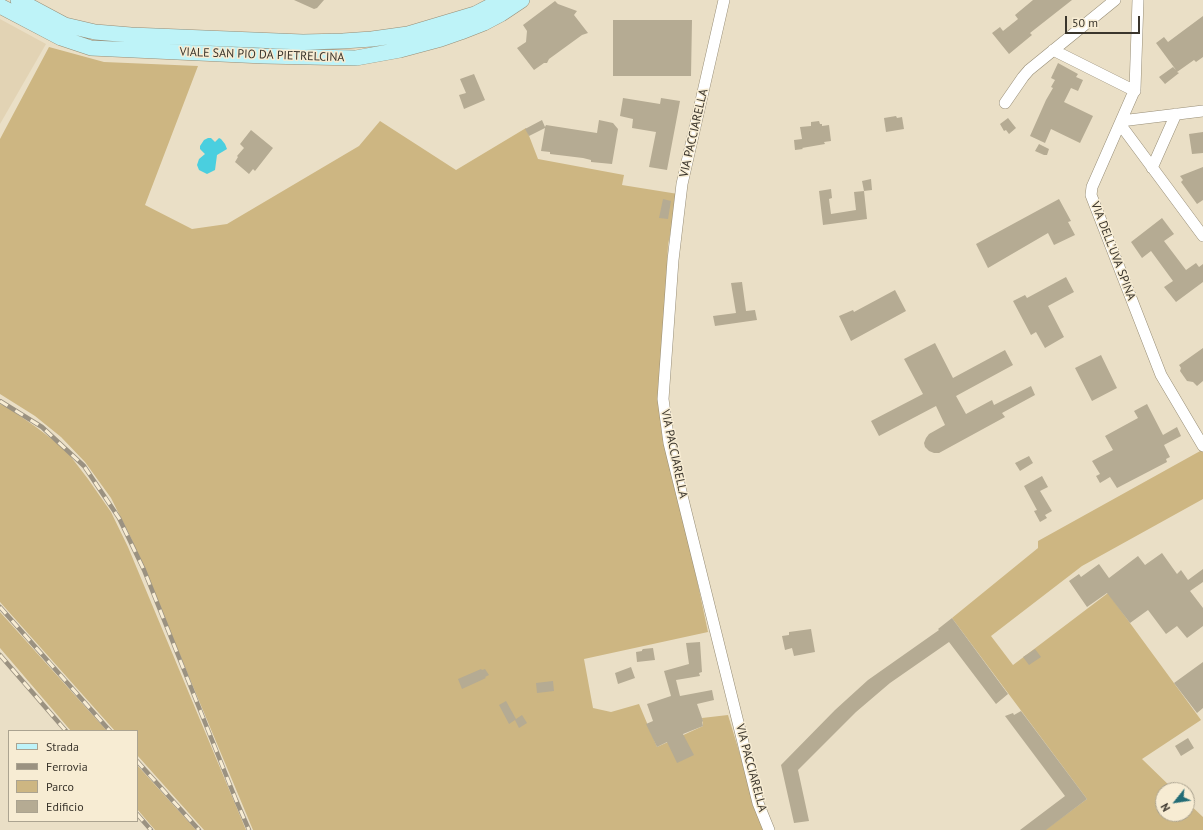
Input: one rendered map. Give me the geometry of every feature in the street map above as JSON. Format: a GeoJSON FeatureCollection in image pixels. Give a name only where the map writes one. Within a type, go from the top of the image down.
{"type":"FeatureCollection","features":[{"type":"Feature","properties":{"kind":"main road","name":"VIALE SAN PIO DA PIETRELCINA"},"geometry":{"type":"LineString","coordinates":[[18,0],[64,25],[95,32],[131,35],[303,42],[372,39],[408,34],[475,14],[502,0]]}},
{"type":"Feature","properties":{"kind":"main road","name":"VIALE SAN PIO DA PIETRELCINA"},"geometry":{"type":"LineString","coordinates":[[0,6],[61,38],[91,48],[264,56],[356,58],[400,50],[441,39],[496,17],[522,0]]}},
{"type":"Feature","properties":{"kind":"street","name":"VIA PACCIARELLA"},"geometry":{"type":"LineString","coordinates":[[724,0],[682,184],[673,260],[663,399],[669,443],[758,803],[769,830]]}},
{"type":"Feature","properties":{"kind":"street"},"geometry":{"type":"LineString","coordinates":[[1005,103],[1022,77],[1029,70],[1115,0]]}},
{"type":"Feature","properties":{"kind":"street","name":"VIA DELL'UVA SPINA"},"geometry":{"type":"LineString","coordinates":[[1138,0],[1134,91],[1092,187],[1091,195],[1161,375],[1203,446]]}},
{"type":"Feature","properties":{"kind":"street"},"geometry":{"type":"LineString","coordinates":[[1053,50],[1134,91]]}},
{"type":"Feature","properties":{"kind":"street"},"geometry":{"type":"LineString","coordinates":[[1203,111],[1120,123],[1203,236]]}},
{"type":"Feature","properties":{"kind":"street"},"geometry":{"type":"LineString","coordinates":[[1152,168],[1176,114]]}},
{"type":"Feature","properties":{"kind":"shaded area"},"geometry":{"type":"Polygon","coordinates":[[[0,19],[46,44],[0,124],[0,19]]]}},
{"type":"Feature","properties":{"kind":"green space"},"geometry":{"type":"Polygon","coordinates":[[[49,47],[104,62],[198,66],[145,205],[192,229],[227,224],[359,146],[380,121],[456,170],[526,128],[538,159],[624,175],[622,185],[678,194],[668,245],[660,405],[708,632],[584,659],[593,708],[611,712],[639,704],[657,747],[703,726],[702,718],[728,715],[763,830],[253,830],[131,538],[111,498],[85,462],[61,437],[35,416],[0,394],[0,139],[49,47]]]}},
{"type":"Feature","properties":{"kind":"green space"},"geometry":{"type":"Polygon","coordinates":[[[0,404],[7,407],[36,427],[65,449],[111,512],[128,547],[246,830],[204,830],[138,756],[138,730],[114,730],[0,602],[0,404]]]}},
{"type":"Feature","properties":{"kind":"green space"},"geometry":{"type":"Polygon","coordinates":[[[1202,450],[1203,499],[1082,566],[991,636],[1013,665],[1108,593],[1201,720],[1142,759],[1166,782],[1155,782],[1155,822],[1195,822],[1195,810],[1203,817],[1203,830],[1045,830],[1087,799],[952,618],[1038,548],[1038,541],[1202,450]]]}},
{"type":"Feature","properties":{"kind":"green space"},"geometry":{"type":"Polygon","coordinates":[[[0,612],[106,730],[70,730],[0,648],[0,612]]]}},
{"type":"Feature","properties":{"kind":"green space"},"geometry":{"type":"Polygon","coordinates":[[[138,766],[196,830],[155,830],[138,810],[138,766]]]}},
{"type":"Feature","properties":{"kind":"water"},"geometry":{"type":"Polygon","coordinates":[[[211,138],[215,142],[219,138],[221,139],[227,149],[217,155],[215,170],[207,174],[199,170],[197,165],[199,159],[205,154],[200,149],[200,146],[204,140],[211,138]]]}},
{"type":"Feature","properties":{"kind":"building"},"geometry":{"type":"Polygon","coordinates":[[[294,0],[324,0],[317,8],[314,9],[294,0]]]}},
{"type":"Feature","properties":{"kind":"building"},"geometry":{"type":"Polygon","coordinates":[[[1033,0],[1072,0],[1030,33],[1032,35],[1009,54],[992,33],[1000,27],[1003,31],[1018,19],[1015,15],[1033,0]]]}},
{"type":"Feature","properties":{"kind":"building"},"geometry":{"type":"Polygon","coordinates":[[[555,1],[558,4],[577,11],[574,15],[588,33],[582,35],[549,59],[547,63],[544,63],[534,70],[517,48],[526,42],[527,31],[523,25],[555,1]]]}},
{"type":"Feature","properties":{"kind":"building"},"geometry":{"type":"Polygon","coordinates":[[[1203,16],[1203,57],[1196,62],[1194,60],[1177,72],[1179,73],[1165,84],[1159,77],[1173,67],[1176,70],[1156,43],[1164,37],[1168,42],[1203,16]]]}},
{"type":"Feature","properties":{"kind":"building"},"geometry":{"type":"Polygon","coordinates":[[[613,20],[692,20],[691,76],[613,76],[613,20]]]}},
{"type":"Feature","properties":{"kind":"building"},"geometry":{"type":"Polygon","coordinates":[[[1058,63],[1078,74],[1076,77],[1083,80],[1078,91],[1071,88],[1064,102],[1093,116],[1080,143],[1051,129],[1045,143],[1030,136],[1053,88],[1051,87],[1055,80],[1051,78],[1058,63]]]}},
{"type":"Feature","properties":{"kind":"building"},"geometry":{"type":"Polygon","coordinates":[[[474,74],[485,100],[464,109],[459,95],[466,93],[460,79],[474,74]]]}},
{"type":"Feature","properties":{"kind":"building"},"geometry":{"type":"Polygon","coordinates":[[[623,98],[660,104],[661,98],[680,101],[667,170],[649,167],[656,132],[632,128],[633,119],[620,116],[623,98]]]}},
{"type":"Feature","properties":{"kind":"building"},"geometry":{"type":"Polygon","coordinates":[[[896,116],[897,118],[902,117],[904,129],[886,132],[884,118],[896,116]]]}},
{"type":"Feature","properties":{"kind":"building"},"geometry":{"type":"Polygon","coordinates":[[[1008,118],[1016,128],[1009,134],[1006,130],[1004,131],[1000,124],[1008,118]]]}},
{"type":"Feature","properties":{"kind":"building"},"geometry":{"type":"Polygon","coordinates":[[[542,120],[545,127],[546,125],[597,133],[599,120],[613,123],[618,129],[612,164],[591,162],[591,160],[583,158],[550,154],[550,152],[541,151],[545,128],[529,136],[525,129],[542,120]]]}},
{"type":"Feature","properties":{"kind":"building"},"geometry":{"type":"Polygon","coordinates":[[[819,121],[822,126],[829,125],[831,141],[824,142],[825,144],[795,150],[794,140],[802,139],[800,127],[811,126],[811,122],[819,121]]]}},
{"type":"Feature","properties":{"kind":"building"},"geometry":{"type":"Polygon","coordinates":[[[251,130],[273,148],[255,171],[253,169],[249,174],[235,162],[238,157],[237,156],[244,148],[240,144],[251,130]]]}},
{"type":"Feature","properties":{"kind":"building"},"geometry":{"type":"Polygon","coordinates":[[[1203,132],[1203,153],[1192,154],[1189,134],[1203,132]]]}},
{"type":"Feature","properties":{"kind":"building"},"geometry":{"type":"Polygon","coordinates":[[[1039,144],[1049,149],[1047,155],[1035,151],[1039,144]]]}},
{"type":"Feature","properties":{"kind":"building"},"geometry":{"type":"Polygon","coordinates":[[[1203,167],[1203,200],[1197,204],[1181,182],[1183,180],[1180,176],[1203,167]]]}},
{"type":"Feature","properties":{"kind":"building"},"geometry":{"type":"Polygon","coordinates":[[[871,179],[872,190],[864,191],[862,181],[871,179]]]}},
{"type":"Feature","properties":{"kind":"building"},"geometry":{"type":"Polygon","coordinates":[[[831,189],[832,198],[829,199],[831,214],[856,210],[854,192],[864,191],[867,219],[823,225],[819,191],[831,189]]]}},
{"type":"Feature","properties":{"kind":"building"},"geometry":{"type":"Polygon","coordinates":[[[663,199],[671,201],[668,219],[659,218],[663,199]]]}},
{"type":"Feature","properties":{"kind":"building"},"geometry":{"type":"Polygon","coordinates":[[[1059,199],[1071,221],[1068,222],[1075,235],[1054,245],[1048,233],[988,268],[976,244],[1059,199]]]}},
{"type":"Feature","properties":{"kind":"building"},"geometry":{"type":"Polygon","coordinates":[[[1162,218],[1174,234],[1164,241],[1186,270],[1196,263],[1199,267],[1203,264],[1203,282],[1176,302],[1164,287],[1173,281],[1151,251],[1142,258],[1131,242],[1162,218]]]}},
{"type":"Feature","properties":{"kind":"building"},"geometry":{"type":"Polygon","coordinates":[[[1066,277],[1074,292],[1048,306],[1064,337],[1045,348],[1036,332],[1031,335],[1013,301],[1025,295],[1027,298],[1066,277]]]}},
{"type":"Feature","properties":{"kind":"building"},"geometry":{"type":"Polygon","coordinates":[[[742,282],[746,311],[755,310],[757,320],[715,326],[713,316],[736,313],[731,283],[742,282]]]}},
{"type":"Feature","properties":{"kind":"building"},"geometry":{"type":"Polygon","coordinates":[[[895,290],[906,311],[851,341],[839,316],[853,310],[854,312],[895,290]]]}},
{"type":"Feature","properties":{"kind":"building"},"geometry":{"type":"Polygon","coordinates":[[[935,343],[953,378],[1005,350],[1013,365],[956,396],[966,414],[992,400],[994,405],[1031,386],[1035,395],[1002,413],[1005,417],[939,453],[929,451],[925,447],[924,443],[929,434],[945,425],[936,406],[879,436],[871,421],[923,394],[904,359],[935,343]]]}},
{"type":"Feature","properties":{"kind":"building"},"geometry":{"type":"Polygon","coordinates":[[[1203,348],[1203,381],[1197,386],[1193,382],[1187,381],[1180,371],[1181,368],[1179,365],[1203,348]]]}},
{"type":"Feature","properties":{"kind":"building"},"geometry":{"type":"Polygon","coordinates":[[[1101,355],[1117,388],[1092,401],[1075,368],[1101,355]]]}},
{"type":"Feature","properties":{"kind":"building"},"geometry":{"type":"Polygon","coordinates":[[[1147,404],[1163,435],[1177,427],[1181,436],[1164,445],[1170,457],[1166,459],[1167,462],[1117,488],[1110,477],[1100,483],[1096,476],[1100,474],[1092,461],[1113,450],[1105,436],[1138,418],[1134,411],[1147,404]]]}},
{"type":"Feature","properties":{"kind":"building"},"geometry":{"type":"Polygon","coordinates":[[[1029,456],[1033,463],[1020,471],[1015,463],[1029,456]]]}},
{"type":"Feature","properties":{"kind":"building"},"geometry":{"type":"Polygon","coordinates":[[[1042,476],[1048,487],[1040,491],[1052,511],[1045,515],[1047,518],[1040,522],[1034,511],[1037,510],[1024,486],[1042,476]]]}},
{"type":"Feature","properties":{"kind":"building"},"geometry":{"type":"Polygon","coordinates":[[[1162,553],[1177,574],[1181,570],[1188,580],[1203,569],[1203,582],[1190,591],[1203,608],[1203,626],[1187,638],[1177,626],[1166,634],[1148,610],[1130,623],[1107,593],[1087,607],[1069,581],[1079,574],[1081,577],[1099,564],[1109,578],[1138,556],[1145,565],[1162,553]]]}},
{"type":"Feature","properties":{"kind":"building"},"geometry":{"type":"Polygon","coordinates":[[[952,618],[1008,694],[996,704],[949,642],[890,683],[856,712],[798,770],[809,821],[794,823],[781,765],[835,710],[868,680],[939,630],[938,629],[952,618]]]}},
{"type":"Feature","properties":{"kind":"building"},"geometry":{"type":"Polygon","coordinates":[[[811,629],[815,652],[794,656],[792,648],[785,650],[782,636],[789,635],[789,632],[811,629]]]}},
{"type":"Feature","properties":{"kind":"building"},"geometry":{"type":"Polygon","coordinates":[[[700,642],[702,672],[699,673],[700,676],[676,680],[680,696],[712,690],[714,700],[697,704],[703,721],[703,726],[683,734],[694,755],[677,763],[667,742],[657,747],[646,724],[653,721],[647,704],[671,696],[664,671],[689,664],[686,643],[700,642]]]}},
{"type":"Feature","properties":{"kind":"building"},"geometry":{"type":"Polygon","coordinates":[[[653,648],[655,660],[637,662],[636,652],[642,651],[643,649],[653,648]]]}},
{"type":"Feature","properties":{"kind":"building"},"geometry":{"type":"Polygon","coordinates":[[[1035,649],[1041,657],[1029,665],[1023,657],[1035,649]]]}},
{"type":"Feature","properties":{"kind":"building"},"geometry":{"type":"Polygon","coordinates":[[[1203,662],[1203,708],[1197,713],[1174,683],[1203,662]]]}},
{"type":"Feature","properties":{"kind":"building"},"geometry":{"type":"Polygon","coordinates":[[[631,667],[635,678],[618,684],[615,673],[631,667]]]}},
{"type":"Feature","properties":{"kind":"building"},"geometry":{"type":"Polygon","coordinates":[[[481,669],[485,669],[489,675],[485,677],[486,678],[462,689],[458,679],[481,669]]]}},
{"type":"Feature","properties":{"kind":"building"},"geometry":{"type":"Polygon","coordinates":[[[553,681],[554,691],[537,693],[536,683],[553,681]]]}},
{"type":"Feature","properties":{"kind":"building"},"geometry":{"type":"Polygon","coordinates":[[[506,701],[516,719],[522,715],[527,723],[519,728],[515,720],[509,724],[499,705],[506,701]]]}},
{"type":"Feature","properties":{"kind":"building"},"geometry":{"type":"Polygon","coordinates":[[[1021,711],[1087,799],[1046,830],[1020,830],[1065,796],[1005,716],[1013,713],[1014,715],[1021,711]]]}},
{"type":"Feature","properties":{"kind":"building"},"geometry":{"type":"Polygon","coordinates":[[[1188,738],[1194,748],[1181,756],[1175,746],[1188,738]]]}},
{"type":"Feature","properties":{"kind":"railway"},"geometry":{"type":"LineString","coordinates":[[0,401],[42,427],[84,466],[119,518],[144,570],[249,830]]}},
{"type":"Feature","properties":{"kind":"railway"},"geometry":{"type":"LineString","coordinates":[[0,607],[109,730]]}},
{"type":"Feature","properties":{"kind":"railway"},"geometry":{"type":"LineString","coordinates":[[0,655],[65,730]]}},
{"type":"Feature","properties":{"kind":"railway"},"geometry":{"type":"LineString","coordinates":[[138,762],[199,830]]}},
{"type":"Feature","properties":{"kind":"railway"},"geometry":{"type":"LineString","coordinates":[[138,815],[151,830]]}}]}
